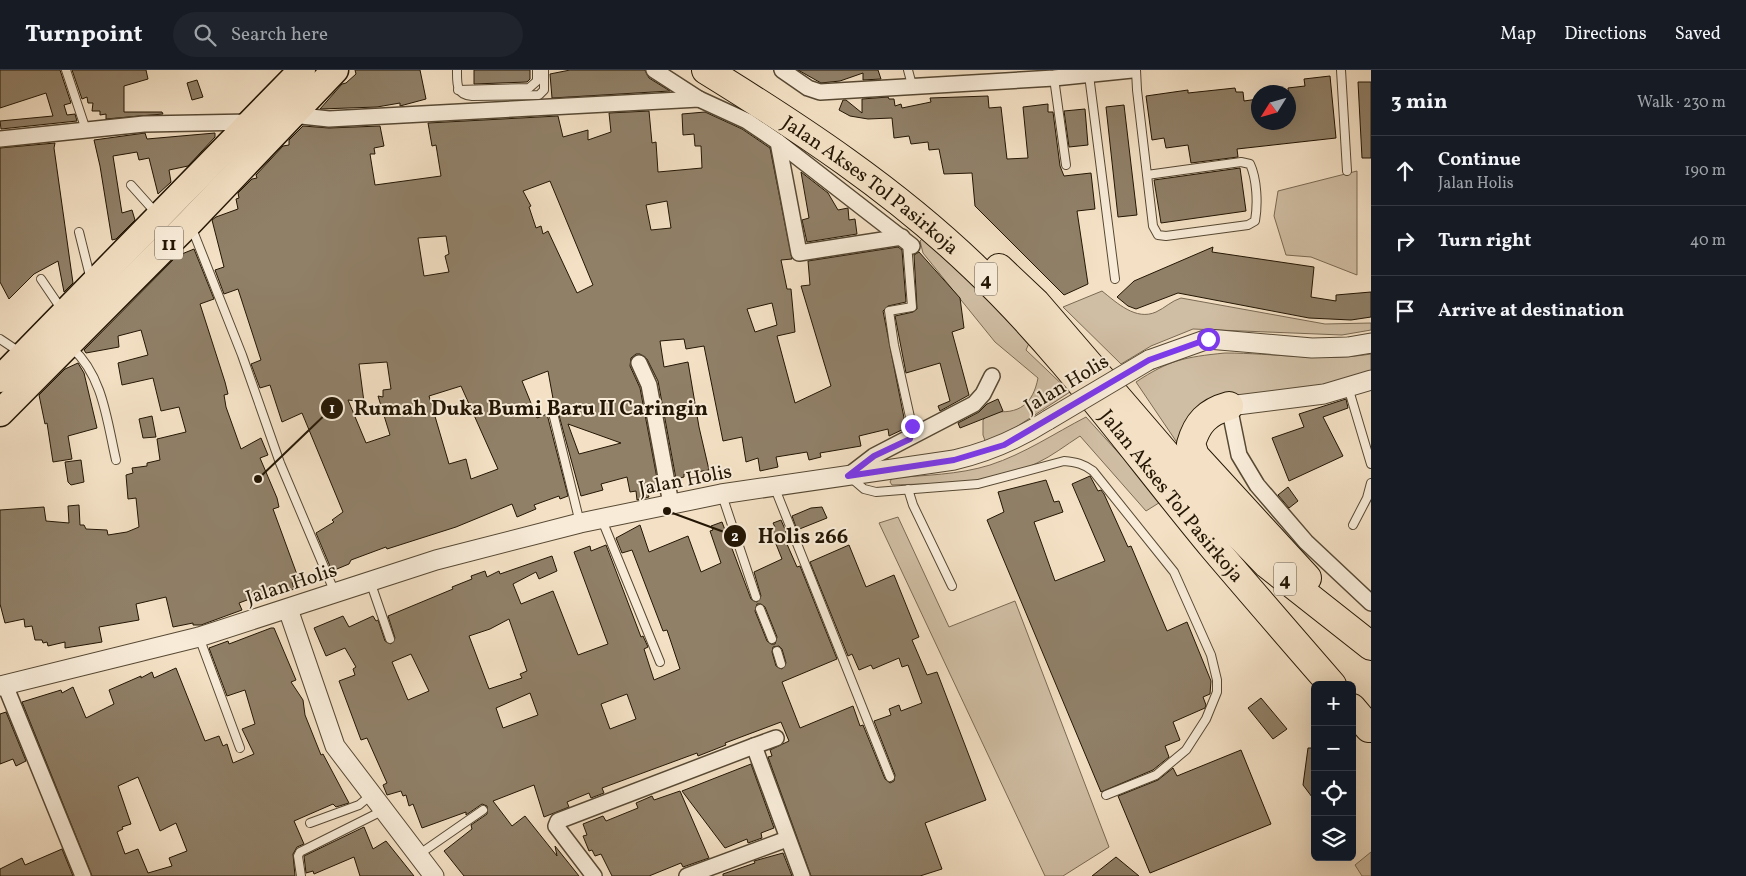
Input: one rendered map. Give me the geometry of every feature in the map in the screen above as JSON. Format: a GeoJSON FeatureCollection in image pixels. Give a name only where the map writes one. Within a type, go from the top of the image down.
{"type":"FeatureCollection","features":[{"type":"Feature","properties":{"kind":"highway","name":"11"},"geometry":{"type":"LineString","coordinates":[[0,379],[302,70]]}},
{"type":"Feature","properties":{"kind":"highway","name":"11"},"geometry":{"type":"LineString","coordinates":[[0,413],[190,222],[335,70]]}},
{"type":"Feature","properties":{"kind":"highway","name":"Jalan Akses Tol Pasirkoja"},"geometry":{"type":"LineString","coordinates":[[706,70],[796,127],[923,220],[975,268],[1033,329],[1122,432],[1213,546],[1329,681]]}},
{"type":"Feature","properties":{"kind":"highway","name":"Jalan Akses Tol Pasirkoja"},"geometry":{"type":"LineString","coordinates":[[740,70],[811,116],[973,243],[1036,303],[1209,504],[1267,564],[1370,646]]}},
{"type":"Feature","properties":{"kind":"highway"},"geometry":{"type":"LineString","coordinates":[[1229,406],[1215,410],[1198,425],[1190,444],[1195,456],[1370,646]]}},
{"type":"Feature","properties":{"kind":"street"},"geometry":{"type":"LineString","coordinates":[[654,70],[699,100],[747,121],[778,142],[907,242]]}},
{"type":"Feature","properties":{"kind":"street"},"geometry":{"type":"LineString","coordinates":[[782,70],[808,88],[820,92],[1027,75],[1054,78],[1134,70]]}},
{"type":"Feature","properties":{"kind":"street"},"geometry":{"type":"LineString","coordinates":[[292,115],[329,119],[699,100]]}},
{"type":"Feature","properties":{"kind":"street"},"geometry":{"type":"LineString","coordinates":[[0,139],[185,122],[251,122]]}},
{"type":"Feature","properties":{"kind":"street"},"geometry":{"type":"LineString","coordinates":[[778,142],[799,252],[907,242]]}},
{"type":"Feature","properties":{"kind":"street","name":"Jalan Holis"},"geometry":{"type":"LineString","coordinates":[[2,686],[199,637],[436,560],[580,523],[721,494],[954,460],[980,454],[1004,445],[1149,360],[1208,339],[1312,348],[1348,347],[1371,343]]}},
{"type":"Feature","properties":{"kind":"street"},"geometry":{"type":"LineString","coordinates":[[639,363],[649,385],[671,504]]}},
{"type":"Feature","properties":{"kind":"street"},"geometry":{"type":"LineString","coordinates":[[848,476],[874,456],[910,439],[974,404],[983,394],[992,376]]}},
{"type":"Feature","properties":{"kind":"street"},"geometry":{"type":"LineString","coordinates":[[1371,380],[1324,394],[1229,406],[1239,455],[1257,485],[1306,542],[1371,603]]}},
{"type":"Feature","properties":{"kind":"street"},"geometry":{"type":"LineString","coordinates":[[288,609],[335,746],[382,811],[434,876]]}},
{"type":"Feature","properties":{"kind":"street"},"geometry":{"type":"LineString","coordinates":[[2,686],[83,876]]}},
{"type":"Feature","properties":{"kind":"street"},"geometry":{"type":"LineString","coordinates":[[594,876],[556,826],[558,821],[776,738]]}},
{"type":"Feature","properties":{"kind":"street"},"geometry":{"type":"LineString","coordinates":[[754,746],[802,876]]}},
{"type":"Feature","properties":{"kind":"street"},"geometry":{"type":"LineString","coordinates":[[687,876],[787,839]]}},
{"type":"Feature","properties":{"kind":"lane"},"geometry":{"type":"LineString","coordinates":[[66,70],[86,130]]}},
{"type":"Feature","properties":{"kind":"lane"},"geometry":{"type":"LineString","coordinates":[[457,70],[458,90],[461,94],[472,96],[539,95],[544,90],[544,70]]}},
{"type":"Feature","properties":{"kind":"lane"},"geometry":{"type":"LineString","coordinates":[[458,90],[529,88],[536,84],[537,70]]}},
{"type":"Feature","properties":{"kind":"lane"},"geometry":{"type":"LineString","coordinates":[[908,70],[912,85]]}},
{"type":"Feature","properties":{"kind":"lane"},"geometry":{"type":"LineString","coordinates":[[1134,70],[1153,226],[1158,235],[1166,236],[1239,226],[1255,221],[1257,212],[1254,173],[1250,164],[1241,162],[1147,174]]}},
{"type":"Feature","properties":{"kind":"lane"},"geometry":{"type":"LineString","coordinates":[[1341,70],[1347,171]]}},
{"type":"Feature","properties":{"kind":"lane"},"geometry":{"type":"LineString","coordinates":[[1089,75],[1115,279]]}},
{"type":"Feature","properties":{"kind":"lane"},"geometry":{"type":"LineString","coordinates":[[1054,78],[1066,165]]}},
{"type":"Feature","properties":{"kind":"lane"},"geometry":{"type":"LineString","coordinates":[[131,185],[159,217]]}},
{"type":"Feature","properties":{"kind":"lane"},"geometry":{"type":"LineString","coordinates":[[190,222],[242,355],[280,463],[335,593]]}},
{"type":"Feature","properties":{"kind":"lane"},"geometry":{"type":"LineString","coordinates":[[79,232],[93,284]]}},
{"type":"Feature","properties":{"kind":"lane"},"geometry":{"type":"LineString","coordinates":[[907,242],[912,307],[889,311],[894,345],[912,426],[910,439]]}},
{"type":"Feature","properties":{"kind":"lane"},"geometry":{"type":"LineString","coordinates":[[41,279],[64,314]]}},
{"type":"Feature","properties":{"kind":"lane"},"geometry":{"type":"LineString","coordinates":[[0,339],[24,355]]}},
{"type":"Feature","properties":{"kind":"lane"},"geometry":{"type":"LineString","coordinates":[[68,344],[82,356],[93,375],[116,460]]}},
{"type":"Feature","properties":{"kind":"lane"},"geometry":{"type":"LineString","coordinates":[[1348,387],[1371,464]]}},
{"type":"Feature","properties":{"kind":"lane"},"geometry":{"type":"LineString","coordinates":[[552,409],[580,523]]}},
{"type":"Feature","properties":{"kind":"lane"},"geometry":{"type":"LineString","coordinates":[[848,476],[870,492],[978,484],[1064,461],[1086,465],[1147,537],[1174,572],[1211,656],[1217,692],[1206,719],[1186,750],[1175,762],[1146,780],[1106,795]]}},
{"type":"Feature","properties":{"kind":"lane"},"geometry":{"type":"LineString","coordinates":[[1353,525],[1371,483]]}},
{"type":"Feature","properties":{"kind":"lane"},"geometry":{"type":"LineString","coordinates":[[774,486],[890,777]]}},
{"type":"Feature","properties":{"kind":"lane"},"geometry":{"type":"LineString","coordinates":[[908,489],[913,505],[952,586]]}},
{"type":"Feature","properties":{"kind":"lane"},"geometry":{"type":"LineString","coordinates":[[721,494],[756,598]]}},
{"type":"Feature","properties":{"kind":"lane"},"geometry":{"type":"LineString","coordinates":[[602,518],[660,662]]}},
{"type":"Feature","properties":{"kind":"lane"},"geometry":{"type":"LineString","coordinates":[[370,581],[390,639]]}},
{"type":"Feature","properties":{"kind":"lane"},"geometry":{"type":"LineString","coordinates":[[760,609],[772,639]]}},
{"type":"Feature","properties":{"kind":"lane"},"geometry":{"type":"LineString","coordinates":[[199,637],[240,748]]}},
{"type":"Feature","properties":{"kind":"lane"},"geometry":{"type":"LineString","coordinates":[[777,651],[781,664]]}},
{"type":"Feature","properties":{"kind":"lane"},"geometry":{"type":"LineString","coordinates":[[310,823],[359,805],[371,795]]}},
{"type":"Feature","properties":{"kind":"lane"},"geometry":{"type":"LineString","coordinates":[[418,856],[484,810]]}},
{"type":"Feature","properties":{"kind":"lane"},"geometry":{"type":"LineString","coordinates":[[301,876],[298,856],[300,852],[382,811]]}},
{"type":"Feature","properties":{"kind":"shaded area"},"geometry":{"type":"Polygon","coordinates":[[[1357,171],[1357,275],[1311,257],[1286,255],[1274,216],[1278,191],[1357,171]]]}},
{"type":"Feature","properties":{"kind":"shaded area"},"geometry":{"type":"Polygon","coordinates":[[[925,236],[1030,341],[1026,350],[1070,392],[987,446],[983,435],[983,420],[992,411],[1010,411],[1023,406],[1032,395],[1038,378],[995,342],[923,253],[920,241],[925,236]]]}},
{"type":"Feature","properties":{"kind":"shaded area"},"geometry":{"type":"Polygon","coordinates":[[[1102,291],[1127,309],[1141,314],[1156,312],[1181,298],[1325,324],[1371,323],[1371,330],[1342,335],[1193,329],[1151,346],[1121,364],[1063,307],[1102,291]]]}},
{"type":"Feature","properties":{"kind":"shaded area"},"geometry":{"type":"Polygon","coordinates":[[[1225,353],[1317,357],[1371,354],[1371,371],[1347,381],[1218,401],[1178,444],[1136,382],[1168,364],[1188,358],[1225,353]]]}},
{"type":"Feature","properties":{"kind":"shaded area"},"geometry":{"type":"Polygon","coordinates":[[[1086,417],[1162,501],[1146,511],[1080,436],[1043,460],[1003,475],[966,482],[892,485],[890,482],[892,478],[954,473],[990,465],[1027,449],[1086,417]]]}},
{"type":"Feature","properties":{"kind":"shaded area"},"geometry":{"type":"Polygon","coordinates":[[[898,517],[949,627],[1015,601],[1109,847],[1063,876],[1045,876],[879,523],[898,517]]]}},
{"type":"Feature","properties":{"kind":"shaded area"},"geometry":{"type":"Polygon","coordinates":[[[1371,852],[1371,876],[1362,876],[1355,865],[1371,852]]]}},
{"type":"Feature","properties":{"kind":"building"},"geometry":{"type":"Polygon","coordinates":[[[0,70],[60,70],[71,103],[64,105],[67,115],[75,114],[77,121],[1,129],[0,121],[53,116],[46,93],[0,108],[0,70]]]}},
{"type":"Feature","properties":{"kind":"building"},"geometry":{"type":"Polygon","coordinates":[[[72,70],[146,70],[148,79],[124,86],[124,112],[162,112],[163,114],[106,119],[106,114],[100,115],[100,111],[92,111],[93,103],[88,103],[87,97],[82,99],[72,70]]]}},
{"type":"Feature","properties":{"kind":"building"},"geometry":{"type":"Polygon","coordinates":[[[355,70],[420,70],[426,99],[400,106],[400,103],[377,107],[320,109],[342,84],[346,83],[356,74],[355,70]]]}},
{"type":"Feature","properties":{"kind":"building"},"geometry":{"type":"Polygon","coordinates":[[[474,70],[530,70],[530,79],[527,82],[474,84],[474,70]]]}},
{"type":"Feature","properties":{"kind":"building"},"geometry":{"type":"Polygon","coordinates":[[[570,70],[645,70],[649,78],[670,91],[552,98],[550,74],[570,70]]]}},
{"type":"Feature","properties":{"kind":"building"},"geometry":{"type":"Polygon","coordinates":[[[798,70],[878,70],[881,79],[863,80],[863,73],[840,81],[821,83],[798,70]]]}},
{"type":"Feature","properties":{"kind":"building"},"geometry":{"type":"Polygon","coordinates":[[[1330,76],[1336,138],[1237,149],[1238,157],[1191,163],[1188,145],[1166,148],[1164,138],[1152,140],[1146,96],[1188,90],[1188,93],[1235,88],[1236,92],[1243,92],[1244,101],[1251,100],[1251,130],[1296,130],[1296,87],[1305,86],[1304,79],[1330,76]]]}},
{"type":"Feature","properties":{"kind":"building"},"geometry":{"type":"Polygon","coordinates":[[[197,80],[203,97],[192,100],[187,83],[197,80]]]}},
{"type":"Feature","properties":{"kind":"building"},"geometry":{"type":"Polygon","coordinates":[[[1358,82],[1371,82],[1371,158],[1362,158],[1358,82]]]}},
{"type":"Feature","properties":{"kind":"building"},"geometry":{"type":"Polygon","coordinates":[[[988,96],[989,108],[1001,107],[1007,159],[1028,158],[1023,107],[1048,104],[1048,112],[1053,112],[1060,166],[1064,176],[1091,173],[1095,209],[1077,211],[1088,284],[1064,295],[975,206],[972,173],[944,174],[939,149],[929,150],[928,142],[911,144],[909,136],[894,138],[892,118],[868,119],[850,116],[839,110],[843,100],[846,100],[862,113],[862,99],[888,97],[889,99],[894,99],[895,106],[901,104],[902,108],[931,102],[930,98],[988,96]]]}},
{"type":"Feature","properties":{"kind":"building"},"geometry":{"type":"Polygon","coordinates":[[[1124,105],[1137,215],[1118,217],[1106,107],[1124,105]]]}},
{"type":"Feature","properties":{"kind":"building"},"geometry":{"type":"Polygon","coordinates":[[[1085,109],[1088,145],[1069,147],[1064,111],[1085,109]]]}},
{"type":"Feature","properties":{"kind":"building"},"geometry":{"type":"Polygon","coordinates":[[[649,111],[652,143],[656,142],[658,172],[702,168],[701,146],[695,146],[694,134],[683,135],[682,114],[705,112],[742,129],[770,148],[792,259],[781,260],[787,289],[791,289],[795,332],[777,336],[795,403],[831,386],[801,286],[810,285],[808,261],[898,247],[902,250],[906,302],[888,306],[883,311],[906,428],[889,436],[888,429],[859,436],[861,446],[820,453],[821,457],[809,460],[807,452],[776,457],[778,467],[760,471],[758,458],[746,462],[742,437],[723,441],[704,346],[686,349],[684,339],[660,341],[664,367],[688,362],[699,427],[709,470],[684,474],[684,477],[676,479],[658,381],[647,359],[640,354],[636,354],[631,358],[630,366],[640,388],[659,489],[647,491],[649,497],[637,500],[636,491],[630,492],[627,477],[601,484],[603,490],[581,496],[557,408],[554,404],[548,371],[522,381],[537,418],[547,414],[568,496],[560,499],[559,496],[534,505],[536,509],[517,517],[512,504],[456,527],[387,549],[386,547],[351,560],[349,564],[332,571],[316,533],[334,522],[332,520],[343,512],[302,413],[282,422],[270,385],[260,388],[251,364],[261,360],[238,289],[224,294],[215,270],[224,267],[212,220],[238,209],[236,199],[239,198],[238,193],[252,179],[257,178],[256,175],[283,146],[289,145],[289,140],[303,126],[329,128],[380,126],[384,146],[374,148],[375,154],[370,154],[375,185],[441,176],[436,145],[432,146],[428,123],[558,116],[563,137],[588,130],[588,140],[611,132],[609,113],[649,111]],[[550,181],[523,191],[531,206],[529,207],[536,228],[541,226],[543,234],[548,231],[577,293],[593,285],[550,181]],[[667,201],[646,205],[651,230],[671,228],[667,201]],[[446,236],[418,238],[424,276],[449,272],[445,256],[449,254],[446,236]],[[772,303],[747,309],[755,332],[777,325],[772,303]],[[387,362],[359,364],[364,402],[348,400],[366,443],[390,435],[378,396],[383,397],[383,390],[391,389],[387,362]],[[461,386],[429,396],[449,464],[466,459],[471,479],[498,469],[461,386]],[[568,424],[579,454],[621,443],[568,424]]]}},
{"type":"Feature","properties":{"kind":"building"},"geometry":{"type":"Polygon","coordinates":[[[145,133],[147,139],[215,133],[215,137],[188,166],[169,170],[171,182],[158,194],[149,158],[139,160],[137,152],[113,156],[122,213],[132,210],[135,220],[116,239],[112,240],[94,140],[145,133]]]}},
{"type":"Feature","properties":{"kind":"building"},"geometry":{"type":"Polygon","coordinates":[[[55,143],[54,148],[73,283],[64,292],[58,261],[34,274],[9,299],[0,282],[0,148],[55,143]]]}},
{"type":"Feature","properties":{"kind":"building"},"geometry":{"type":"Polygon","coordinates":[[[1240,168],[1246,211],[1161,223],[1154,180],[1240,168]]]}},
{"type":"Feature","properties":{"kind":"building"},"geometry":{"type":"Polygon","coordinates":[[[801,172],[828,193],[838,210],[848,208],[849,220],[855,219],[857,234],[807,242],[802,220],[809,218],[801,172]]]}},
{"type":"Feature","properties":{"kind":"building"},"geometry":{"type":"Polygon","coordinates":[[[1213,247],[1212,252],[1314,267],[1311,297],[1336,301],[1336,295],[1371,292],[1371,317],[1351,320],[1309,318],[1178,293],[1136,309],[1128,306],[1117,297],[1134,281],[1213,247]]]}},
{"type":"Feature","properties":{"kind":"building"},"geometry":{"type":"Polygon","coordinates":[[[194,249],[214,299],[200,304],[225,382],[228,394],[224,395],[226,407],[241,449],[261,438],[268,455],[260,458],[279,507],[273,509],[299,580],[292,582],[294,589],[268,599],[266,593],[239,603],[242,610],[201,625],[193,625],[193,623],[173,627],[166,597],[136,604],[139,620],[99,627],[102,642],[65,648],[65,642],[48,646],[47,642],[43,643],[42,640],[35,640],[32,626],[25,627],[24,619],[5,623],[0,604],[0,510],[44,507],[46,521],[69,523],[68,506],[79,505],[80,525],[84,525],[86,529],[107,530],[108,535],[127,532],[139,527],[136,498],[128,499],[126,475],[133,473],[132,468],[147,466],[147,463],[160,460],[157,439],[186,432],[179,407],[161,411],[153,378],[122,385],[118,363],[148,355],[141,330],[118,336],[119,347],[86,353],[84,350],[177,256],[194,249]]]}},
{"type":"Feature","properties":{"kind":"building"},"geometry":{"type":"Polygon","coordinates":[[[919,252],[960,298],[964,328],[952,332],[969,395],[940,411],[938,406],[950,401],[940,363],[906,373],[895,316],[913,312],[917,309],[914,255],[919,252]]]}},
{"type":"Feature","properties":{"kind":"building"},"geometry":{"type":"Polygon","coordinates":[[[78,363],[84,373],[97,428],[68,436],[72,459],[53,462],[47,423],[45,424],[39,395],[65,369],[78,363]]]}},
{"type":"Feature","properties":{"kind":"building"},"geometry":{"type":"Polygon","coordinates":[[[998,399],[1003,411],[960,428],[958,423],[998,399]]]}},
{"type":"Feature","properties":{"kind":"building"},"geometry":{"type":"Polygon","coordinates":[[[1346,399],[1348,408],[1323,417],[1343,456],[1289,481],[1272,438],[1304,427],[1299,414],[1346,399]]]}},
{"type":"Feature","properties":{"kind":"building"},"geometry":{"type":"Polygon","coordinates":[[[152,416],[156,437],[143,438],[139,419],[152,416]]]}},
{"type":"Feature","properties":{"kind":"building"},"geometry":{"type":"Polygon","coordinates":[[[81,460],[84,482],[71,485],[68,482],[65,462],[81,460]]]}},
{"type":"Feature","properties":{"kind":"building"},"geometry":{"type":"Polygon","coordinates":[[[1090,476],[1098,491],[1101,490],[1104,494],[1128,547],[1131,546],[1167,631],[1187,622],[1211,681],[1210,694],[1203,697],[1206,705],[1205,708],[1173,722],[1180,740],[1165,746],[1169,757],[1153,770],[1101,792],[987,520],[1004,512],[998,492],[1046,480],[1054,502],[1059,501],[1063,512],[1034,522],[1055,581],[1105,561],[1072,484],[1090,476]]]}},
{"type":"Feature","properties":{"kind":"building"},"geometry":{"type":"Polygon","coordinates":[[[1288,487],[1298,501],[1289,508],[1278,495],[1288,487]]]}},
{"type":"Feature","properties":{"kind":"building"},"geometry":{"type":"Polygon","coordinates":[[[822,507],[827,518],[797,530],[792,516],[811,508],[822,507]]]}},
{"type":"Feature","properties":{"kind":"building"},"geometry":{"type":"Polygon","coordinates":[[[781,520],[787,534],[783,535],[797,567],[800,566],[837,659],[782,682],[800,728],[853,706],[860,726],[863,725],[885,779],[890,783],[894,781],[895,775],[874,721],[891,715],[889,709],[899,705],[901,711],[922,703],[908,665],[902,667],[899,658],[873,669],[871,665],[859,670],[852,654],[848,656],[810,562],[849,545],[866,587],[894,575],[919,637],[912,640],[927,675],[937,672],[986,800],[925,823],[942,869],[920,876],[811,876],[768,757],[772,756],[770,750],[789,741],[781,722],[725,743],[726,745],[698,756],[697,753],[602,788],[604,793],[591,798],[589,793],[567,802],[569,807],[544,817],[534,785],[493,801],[512,826],[525,816],[557,856],[555,846],[579,876],[464,876],[444,851],[472,829],[471,825],[487,814],[487,806],[482,804],[466,815],[466,812],[422,828],[413,804],[409,806],[406,795],[403,796],[401,791],[387,795],[383,785],[387,783],[367,738],[361,740],[339,681],[355,675],[353,669],[356,667],[345,648],[326,656],[314,628],[343,616],[349,627],[373,616],[376,621],[378,620],[385,641],[391,644],[395,638],[388,616],[453,589],[452,587],[472,579],[471,576],[485,571],[487,577],[499,571],[500,574],[552,556],[557,571],[539,579],[536,572],[513,584],[521,604],[553,591],[578,655],[608,644],[574,552],[590,546],[591,551],[606,545],[641,637],[643,636],[648,647],[644,649],[654,680],[680,669],[667,630],[663,631],[632,550],[622,553],[616,538],[640,525],[649,552],[688,536],[701,572],[721,563],[710,531],[713,530],[711,526],[722,522],[751,599],[757,602],[761,596],[754,572],[782,559],[770,529],[775,527],[773,523],[781,520]],[[757,604],[755,611],[767,641],[775,644],[777,637],[765,607],[757,604]],[[509,619],[490,629],[469,636],[489,689],[522,678],[520,674],[527,671],[509,619]],[[779,646],[773,647],[772,652],[776,666],[782,669],[786,663],[782,649],[779,646]],[[411,654],[392,662],[408,700],[429,691],[411,654]],[[530,693],[496,708],[503,728],[538,715],[530,693]],[[627,694],[601,704],[610,729],[636,719],[627,694]]]}},
{"type":"Feature","properties":{"kind":"building"},"geometry":{"type":"Polygon","coordinates":[[[274,628],[296,680],[291,682],[303,700],[305,715],[321,755],[323,754],[349,803],[336,807],[333,804],[294,821],[304,844],[297,847],[293,854],[295,876],[92,876],[22,702],[61,690],[62,693],[73,687],[86,718],[114,704],[109,690],[152,672],[154,678],[176,668],[205,741],[219,736],[223,746],[227,744],[233,763],[254,754],[242,729],[255,724],[245,690],[227,696],[209,648],[228,641],[229,644],[274,628]],[[138,777],[118,786],[131,824],[122,827],[123,829],[117,832],[125,854],[138,849],[148,873],[172,866],[169,858],[187,851],[176,823],[160,831],[138,777]]]}},
{"type":"Feature","properties":{"kind":"building"},"geometry":{"type":"Polygon","coordinates":[[[1261,698],[1287,729],[1273,739],[1248,708],[1261,698]]]}},
{"type":"Feature","properties":{"kind":"building"},"geometry":{"type":"Polygon","coordinates":[[[6,712],[26,761],[16,766],[13,759],[0,764],[0,714],[6,712]]]}},
{"type":"Feature","properties":{"kind":"building"},"geometry":{"type":"Polygon","coordinates":[[[1308,748],[1311,748],[1311,796],[1303,785],[1308,748]]]}},
{"type":"Feature","properties":{"kind":"building"},"geometry":{"type":"Polygon","coordinates":[[[1241,750],[1271,824],[1150,873],[1118,796],[1158,780],[1173,768],[1177,776],[1241,750]]]}},
{"type":"Feature","properties":{"kind":"building"},"geometry":{"type":"Polygon","coordinates":[[[751,764],[774,828],[761,833],[762,838],[748,843],[747,839],[725,848],[682,791],[751,764]]]}},
{"type":"Feature","properties":{"kind":"building"},"geometry":{"type":"Polygon","coordinates":[[[680,791],[709,858],[683,867],[681,863],[649,876],[612,876],[601,854],[595,856],[592,850],[589,851],[583,836],[587,835],[583,824],[603,816],[606,821],[638,808],[636,803],[652,796],[654,800],[680,791]]]}},
{"type":"Feature","properties":{"kind":"building"},"geometry":{"type":"Polygon","coordinates":[[[364,827],[373,849],[386,841],[414,876],[360,876],[354,857],[314,874],[313,871],[306,873],[304,856],[364,827]]]}},
{"type":"Feature","properties":{"kind":"building"},"geometry":{"type":"Polygon","coordinates":[[[62,849],[73,876],[0,876],[0,869],[22,858],[25,865],[62,849]]]}},
{"type":"Feature","properties":{"kind":"building"},"geometry":{"type":"Polygon","coordinates":[[[783,853],[792,876],[723,876],[723,874],[755,863],[754,861],[783,853]]]}},
{"type":"Feature","properties":{"kind":"building"},"geometry":{"type":"Polygon","coordinates":[[[1116,857],[1139,876],[1092,876],[1116,857]]]}},
{"type":"Feature","properties":{"kind":"place","name":"Rumah Duka Bumi Baru II Caringin"},"geometry":{"type":"Point","coordinates":[258,479]}},
{"type":"Feature","properties":{"kind":"place","name":"Holis 266"},"geometry":{"type":"Point","coordinates":[667,511]}},
{"type":"Feature","properties":{"kind":"route"},"geometry":{"type":"LineString","coordinates":[[912,426],[910,439],[860,464],[848,476],[954,460],[980,454],[1004,445],[1149,360],[1175,349],[1208,339]]}}]}
